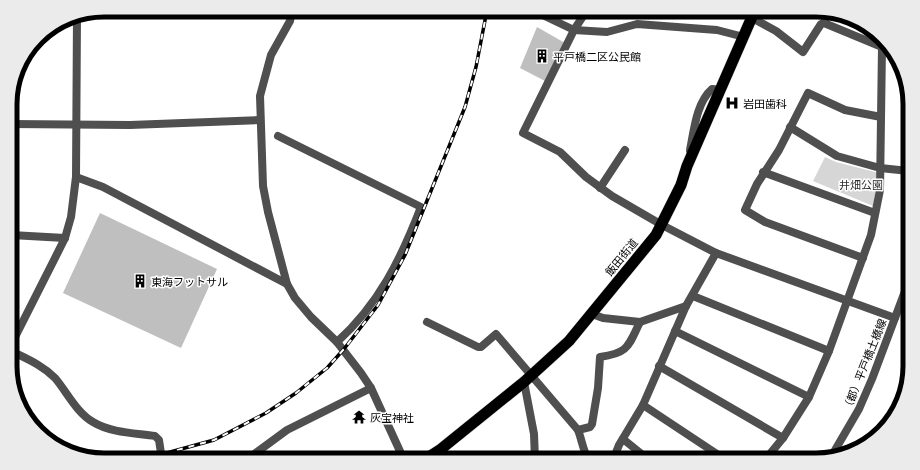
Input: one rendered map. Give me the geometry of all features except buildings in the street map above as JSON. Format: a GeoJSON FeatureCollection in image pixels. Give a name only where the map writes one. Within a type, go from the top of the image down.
{"type":"FeatureCollection","features":[{"type":"Feature","properties":{"kind":"highway","name":"飯田街道"},"geometry":{"type":"LineString","coordinates":[[435,453],[524,382],[561,350],[592,314],[662,226],[681,185],[687,166],[752,17]]}},
{"type":"Feature","properties":{"kind":"street"},"geometry":{"type":"LineString","coordinates":[[290,17],[290,21],[271,55],[260,96],[263,186],[287,284],[295,298],[311,317],[337,342],[350,358],[370,388],[401,453]]}},
{"type":"Feature","properties":{"kind":"street"},"geometry":{"type":"LineString","coordinates":[[547,17],[574,30],[607,32],[637,24],[717,30],[744,37]]}},
{"type":"Feature","properties":{"kind":"street"},"geometry":{"type":"LineString","coordinates":[[582,17],[574,30],[523,133],[560,152],[600,188],[662,226],[716,253],[895,318]]}},
{"type":"Feature","properties":{"kind":"street"},"geometry":{"type":"LineString","coordinates":[[757,17],[803,52],[821,24],[824,23],[826,18]]}},
{"type":"Feature","properties":{"kind":"street"},"geometry":{"type":"LineString","coordinates":[[17,333],[64,238],[72,210],[76,177],[77,22]]}},
{"type":"Feature","properties":{"kind":"street"},"geometry":{"type":"LineString","coordinates":[[824,23],[879,45]]}},
{"type":"Feature","properties":{"kind":"street"},"geometry":{"type":"LineString","coordinates":[[771,453],[783,438],[809,397],[829,351],[871,234],[880,190],[881,118],[886,52]]}},
{"type":"Feature","properties":{"kind":"street"},"geometry":{"type":"LineString","coordinates":[[863,258],[765,222],[745,210],[763,172],[779,150],[808,93],[845,110],[881,118]]}},
{"type":"Feature","properties":{"kind":"street"},"geometry":{"type":"LineString","coordinates":[[17,124],[76,125],[260,120]]}},
{"type":"Feature","properties":{"kind":"street"},"geometry":{"type":"LineString","coordinates":[[790,128],[837,156],[880,168],[903,170]]}},
{"type":"Feature","properties":{"kind":"street"},"geometry":{"type":"LineString","coordinates":[[278,136],[421,207],[403,253],[373,302],[355,325],[337,342]]}},
{"type":"Feature","properties":{"kind":"street"},"geometry":{"type":"LineString","coordinates":[[600,188],[625,150]]}},
{"type":"Feature","properties":{"kind":"street"},"geometry":{"type":"LineString","coordinates":[[763,172],[876,213]]}},
{"type":"Feature","properties":{"kind":"street"},"geometry":{"type":"LineString","coordinates":[[76,177],[103,188],[287,284]]}},
{"type":"Feature","properties":{"kind":"street"},"geometry":{"type":"LineString","coordinates":[[17,235],[64,238]]}},
{"type":"Feature","properties":{"kind":"street"},"geometry":{"type":"LineString","coordinates":[[616,453],[642,405],[686,306],[694,296],[716,253]]}},
{"type":"Feature","properties":{"kind":"street"},"geometry":{"type":"LineString","coordinates":[[694,296],[829,351]]}},
{"type":"Feature","properties":{"kind":"street","name":"（都）平戸橋土橋線"},"geometry":{"type":"LineString","coordinates":[[835,451],[859,409],[903,297]]}},
{"type":"Feature","properties":{"kind":"street"},"geometry":{"type":"LineString","coordinates":[[592,314],[603,318],[640,322],[686,306]]}},
{"type":"Feature","properties":{"kind":"street"},"geometry":{"type":"LineString","coordinates":[[426,322],[478,347],[481,347],[496,334],[578,430],[583,443],[585,453]]}},
{"type":"Feature","properties":{"kind":"street"},"geometry":{"type":"LineString","coordinates":[[578,430],[590,427],[592,424],[598,388],[600,357],[619,352],[627,348],[640,322]]}},
{"type":"Feature","properties":{"kind":"street"},"geometry":{"type":"LineString","coordinates":[[675,331],[809,397]]}},
{"type":"Feature","properties":{"kind":"street"},"geometry":{"type":"LineString","coordinates":[[17,354],[38,364],[46,371],[84,415],[92,421],[115,430],[155,436],[159,440],[161,453]]}},
{"type":"Feature","properties":{"kind":"street"},"geometry":{"type":"LineString","coordinates":[[659,366],[783,438]]}},
{"type":"Feature","properties":{"kind":"street"},"geometry":{"type":"LineString","coordinates":[[524,382],[534,434],[535,453]]}},
{"type":"Feature","properties":{"kind":"street"},"geometry":{"type":"LineString","coordinates":[[256,453],[287,430],[370,388]]}},
{"type":"Feature","properties":{"kind":"street"},"geometry":{"type":"LineString","coordinates":[[642,405],[715,453]]}},
{"type":"Feature","properties":{"kind":"street"},"geometry":{"type":"LineString","coordinates":[[623,439],[640,453]]}},
{"type":"Feature","properties":{"kind":"green space","name":"井畑公園"},"geometry":{"type":"Polygon","coordinates":[[[825,157],[836,162],[879,173],[873,206],[813,181],[825,157]]]}},
{"type":"Feature","properties":{"kind":"railway"},"geometry":{"type":"LineString","coordinates":[[167,453],[214,440],[266,413],[296,393],[327,368],[344,349],[378,305],[405,255],[465,107],[476,67],[486,17]]}},
{"type":"Feature","properties":{"kind":"place","name":"平戸橋二区公民館"},"geometry":{"type":"Point","coordinates":[542,56]}},
{"type":"Feature","properties":{"kind":"place","name":"岩田歯科"},"geometry":{"type":"Point","coordinates":[732,103]}},
{"type":"Feature","properties":{"kind":"place","name":"東海フットサル"},"geometry":{"type":"Point","coordinates":[140,281]}},
{"type":"Feature","properties":{"kind":"place","name":"灰宝神社"},"geometry":{"type":"Point","coordinates":[359,417]}}]}
